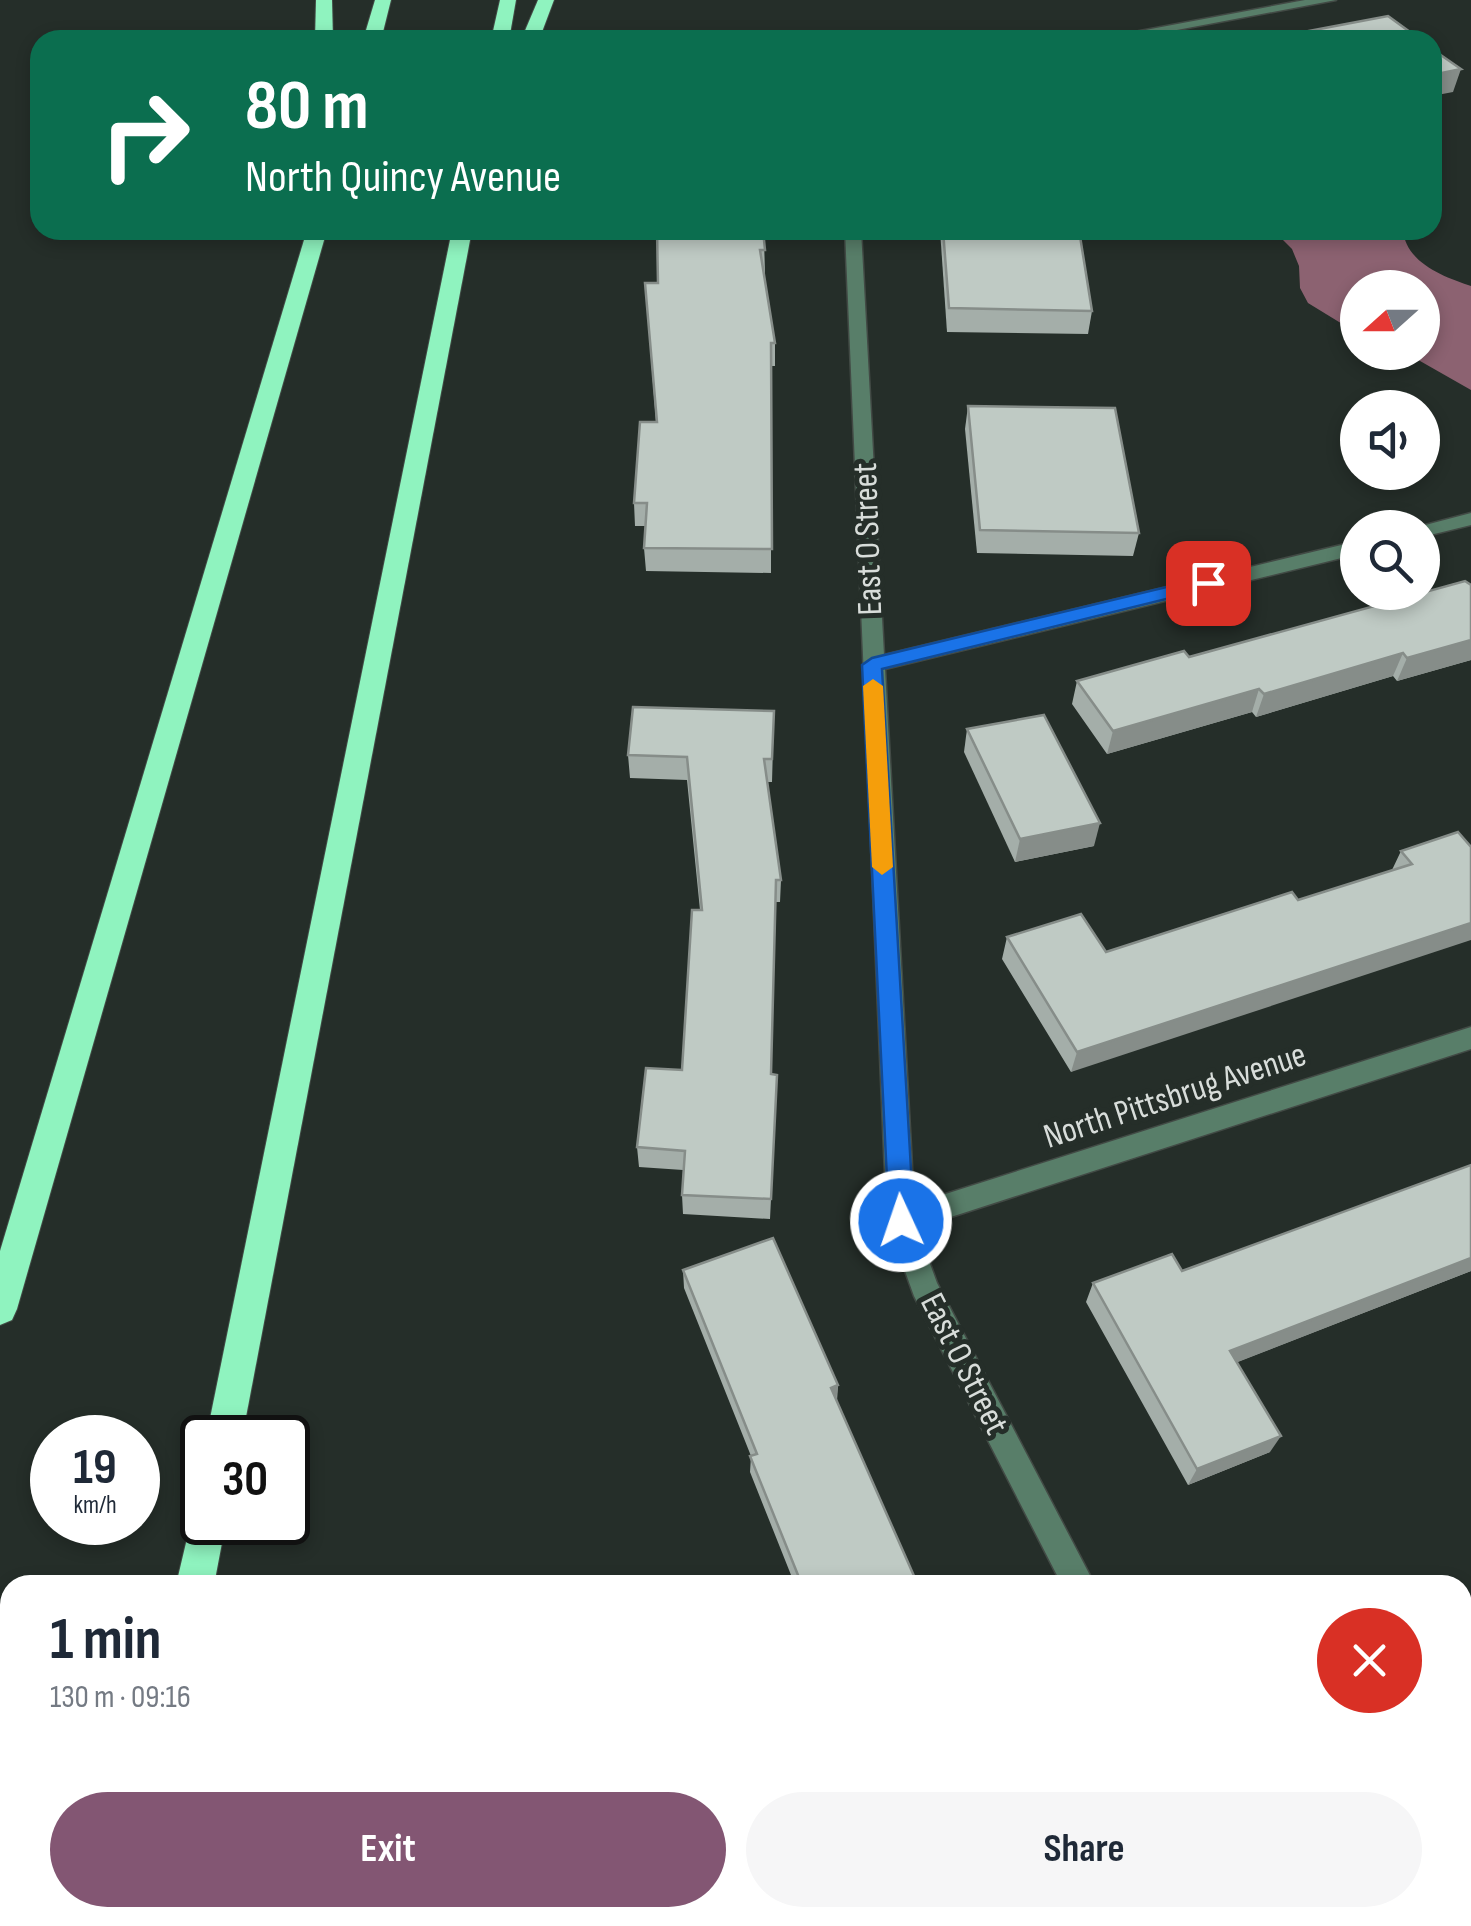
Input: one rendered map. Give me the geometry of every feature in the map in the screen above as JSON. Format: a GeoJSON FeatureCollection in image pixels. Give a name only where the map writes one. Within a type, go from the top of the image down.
{"type":"FeatureCollection","features":[{"type":"Feature","properties":{"kind":"highway"},"geometry":{"type":"LineString","coordinates":[[324,0],[324,30]]}},
{"type":"Feature","properties":{"kind":"highway"},"geometry":{"type":"LineString","coordinates":[[375,30],[383,0]]}},
{"type":"Feature","properties":{"kind":"highway"},"geometry":{"type":"LineString","coordinates":[[502,30],[508,0]]}},
{"type":"Feature","properties":{"kind":"highway"},"geometry":{"type":"LineString","coordinates":[[534,30],[546,0]]}},
{"type":"Feature","properties":{"kind":"highway"},"geometry":{"type":"LineString","coordinates":[[0,1309],[314,240]]}},
{"type":"Feature","properties":{"kind":"highway"},"geometry":{"type":"LineString","coordinates":[[229,1415],[460,240]]}},
{"type":"Feature","properties":{"kind":"highway"},"geometry":{"type":"LineString","coordinates":[[197,1575],[203,1545]]}},
{"type":"Feature","properties":{"kind":"street"},"geometry":{"type":"LineString","coordinates":[[1156,30],[1329,0]]}},
{"type":"Feature","properties":{"kind":"street","name":"East O Street"},"geometry":{"type":"LineString","coordinates":[[854,240],[901,1221],[924,1287],[1074,1575]]}},
{"type":"Feature","properties":{"kind":"street"},"geometry":{"type":"LineString","coordinates":[[1440,527],[1471,519]]}},
{"type":"Feature","properties":{"kind":"street"},"geometry":{"type":"LineString","coordinates":[[872,665],[1340,550]]}},
{"type":"Feature","properties":{"kind":"street","name":"North Pittsbrug Avenue"},"geometry":{"type":"LineString","coordinates":[[901,1221],[1471,1038]]}},
{"type":"Feature","properties":{"kind":"shaded area"},"geometry":{"type":"Polygon","coordinates":[[[1283,240],[1406,240],[1419,260],[1433,270],[1340,270],[1340,323],[1308,303],[1300,288],[1299,266],[1283,240]]]}},
{"type":"Feature","properties":{"kind":"shaded area"},"geometry":{"type":"Polygon","coordinates":[[[1440,274],[1471,286],[1471,390],[1436,370],[1440,370],[1440,274]]]}},
{"type":"Feature","properties":{"kind":"building"},"geometry":{"type":"Polygon","coordinates":[[[1388,16],[1407,30],[1314,30],[1388,16]]]}},
{"type":"Feature","properties":{"kind":"building"},"geometry":{"type":"Polygon","coordinates":[[[1442,56],[1461,69],[1442,73],[1442,56]]]}},
{"type":"Feature","properties":{"kind":"building"},"geometry":{"type":"Polygon","coordinates":[[[657,240],[764,240],[765,250],[760,250],[775,343],[771,343],[772,549],[644,548],[647,503],[634,503],[640,422],[657,422],[645,283],[658,283],[657,240]]]}},
{"type":"Feature","properties":{"kind":"building"},"geometry":{"type":"Polygon","coordinates":[[[944,240],[1081,240],[1092,311],[949,308],[944,240]]]}},
{"type":"Feature","properties":{"kind":"building"},"geometry":{"type":"Polygon","coordinates":[[[968,406],[1115,408],[1139,533],[980,530],[968,406]]]}},
{"type":"Feature","properties":{"kind":"building"},"geometry":{"type":"Polygon","coordinates":[[[1465,581],[1471,585],[1471,640],[1407,658],[1403,653],[1264,694],[1259,689],[1113,731],[1077,681],[1184,651],[1189,657],[1360,610],[1440,610],[1440,588],[1465,581]]]}},
{"type":"Feature","properties":{"kind":"building"},"geometry":{"type":"Polygon","coordinates":[[[633,707],[774,711],[772,759],[764,759],[781,880],[776,880],[771,1074],[777,1075],[771,1199],[682,1195],[685,1151],[637,1147],[646,1068],[682,1070],[692,910],[702,910],[687,757],[628,755],[633,707]]]}},
{"type":"Feature","properties":{"kind":"building"},"geometry":{"type":"Polygon","coordinates":[[[1044,715],[1100,823],[1020,839],[967,729],[1044,715]]]}},
{"type":"Feature","properties":{"kind":"building"},"geometry":{"type":"Polygon","coordinates":[[[1458,832],[1471,847],[1471,923],[1077,1052],[1007,937],[1081,914],[1106,952],[1292,892],[1298,900],[1412,864],[1401,851],[1458,832]]]}},
{"type":"Feature","properties":{"kind":"building"},"geometry":{"type":"Polygon","coordinates":[[[1471,1165],[1471,1258],[1230,1351],[1281,1436],[1197,1469],[1093,1283],[1172,1254],[1182,1271],[1471,1165]]]}},
{"type":"Feature","properties":{"kind":"building"},"geometry":{"type":"Polygon","coordinates":[[[773,1238],[838,1385],[831,1388],[914,1575],[798,1575],[750,1456],[757,1454],[683,1270],[773,1238]]]}},
{"type":"Feature","properties":{"kind":"slow traffic"},"geometry":{"type":"LineString","coordinates":[[873,686],[882,867]]}},
{"type":"Feature","properties":{"kind":"route"},"geometry":{"type":"LineString","coordinates":[[901,1221],[872,665],[1208,583]]}}]}
